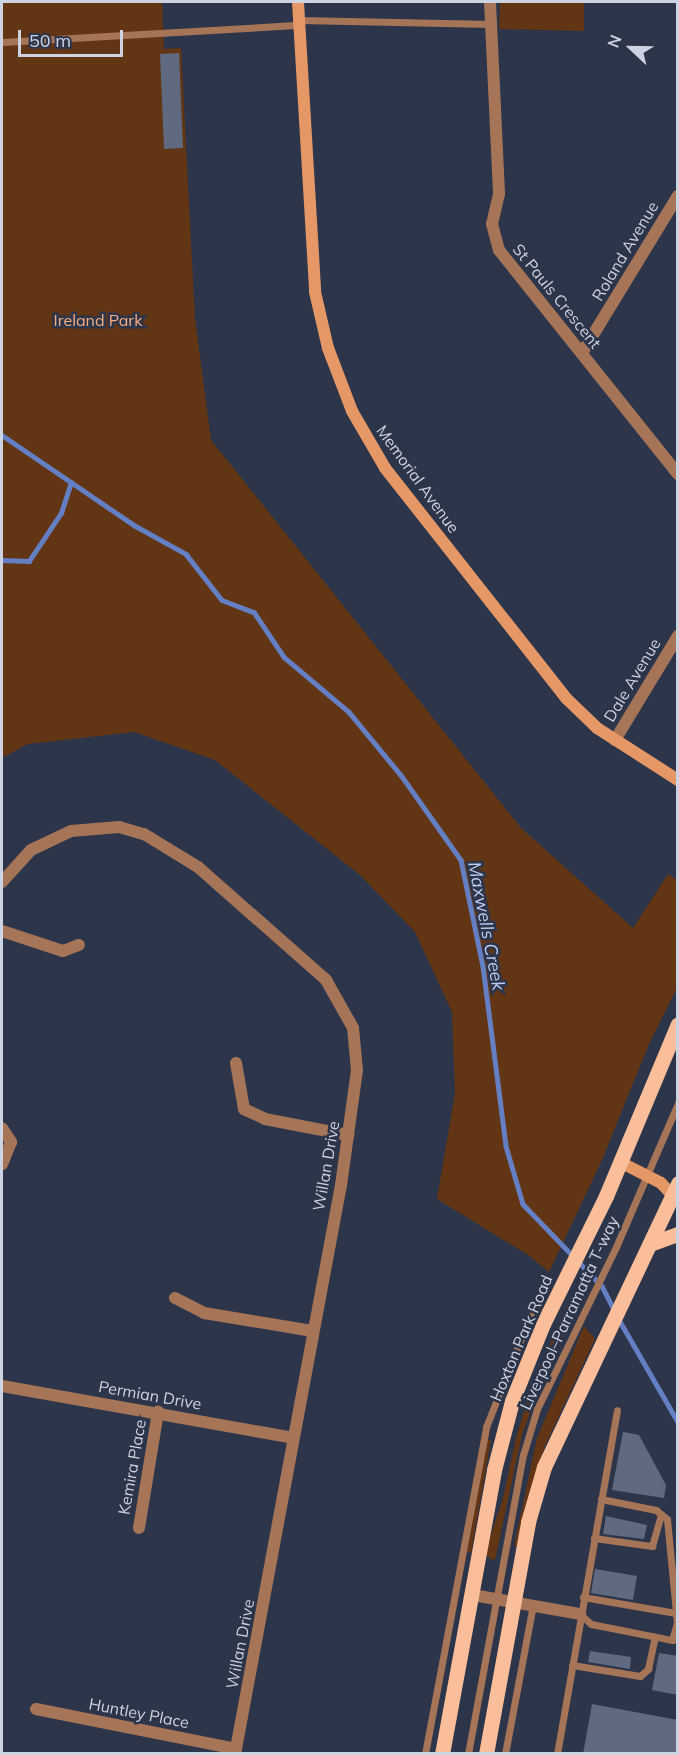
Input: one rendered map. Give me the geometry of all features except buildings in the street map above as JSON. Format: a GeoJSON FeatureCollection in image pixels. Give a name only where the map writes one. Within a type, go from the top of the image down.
{"type":"FeatureCollection","features":[{"type":"Feature","properties":{"kind":"main road","name":"Hoxton Park Road"},"geometry":{"type":"LineString","coordinates":[[442,1754],[506,1421],[558,1294],[620,1162],[678,1024]]}},
{"type":"Feature","properties":{"kind":"main road"},"geometry":{"type":"LineString","coordinates":[[486,1754],[528,1522],[544,1467],[635,1271],[676,1193]]}},
{"type":"Feature","properties":{"kind":"main road"},"geometry":{"type":"LineString","coordinates":[[650,1244],[678,1234]]}},
{"type":"Feature","properties":{"kind":"street","name":"Memorial Avenue"},"geometry":{"type":"LineString","coordinates":[[298,2],[315,292],[328,348],[352,411],[385,468],[567,699],[615,740],[678,780]]}},
{"type":"Feature","properties":{"kind":"street","name":"St Pauls Crescent"},"geometry":{"type":"LineString","coordinates":[[490,2],[499,194],[492,224],[499,250],[678,474]]}},
{"type":"Feature","properties":{"kind":"street","name":"Roland Avenue"},"geometry":{"type":"LineString","coordinates":[[582,353],[678,196]]}},
{"type":"Feature","properties":{"kind":"street","name":"Dale Avenue"},"geometry":{"type":"LineString","coordinates":[[615,740],[678,636]]}},
{"type":"Feature","properties":{"kind":"street","name":"Willan Drive"},"geometry":{"type":"LineString","coordinates":[[2,882],[31,850],[70,831],[95,826],[144,834],[180,853],[326,980],[338,996],[357,1046],[348,1135],[236,1751]]}},
{"type":"Feature","properties":{"kind":"street"},"geometry":{"type":"LineString","coordinates":[[2,931],[63,951],[79,945]]}},
{"type":"Feature","properties":{"kind":"street"},"geometry":{"type":"LineString","coordinates":[[236,1063],[244,1109],[264,1119],[348,1135]]}},
{"type":"Feature","properties":{"kind":"street"},"geometry":{"type":"LineString","coordinates":[[2,1128],[10,1142],[2,1164]]}},
{"type":"Feature","properties":{"kind":"street"},"geometry":{"type":"LineString","coordinates":[[620,1162],[647,1174],[676,1193]]}},
{"type":"Feature","properties":{"kind":"street"},"geometry":{"type":"LineString","coordinates":[[176,1298],[204,1313],[313,1330]]}},
{"type":"Feature","properties":{"kind":"street","name":"Permian Drive"},"geometry":{"type":"LineString","coordinates":[[2,1386],[158,1412],[293,1438]]}},
{"type":"Feature","properties":{"kind":"street","name":"Kemira Place"},"geometry":{"type":"LineString","coordinates":[[139,1528],[158,1412]]}},
{"type":"Feature","properties":{"kind":"street"},"geometry":{"type":"LineString","coordinates":[[473,1595],[580,1614]]}},
{"type":"Feature","properties":{"kind":"street","name":"Huntley Place"},"geometry":{"type":"LineString","coordinates":[[36,1710],[236,1751]]}},
{"type":"Feature","properties":{"kind":"lane"},"geometry":{"type":"LineString","coordinates":[[2,42],[299,23],[492,24]]}},
{"type":"Feature","properties":{"kind":"lane","name":"Liverpool–Parramatta T-way"},"geometry":{"type":"LineString","coordinates":[[468,1754],[523,1455],[537,1409],[616,1247],[678,1103]]}},
{"type":"Feature","properties":{"kind":"lane"},"geometry":{"type":"LineString","coordinates":[[425,1754],[486,1426],[534,1303]]}},
{"type":"Feature","properties":{"kind":"lane"},"geometry":{"type":"LineString","coordinates":[[557,1754],[617,1410]]}},
{"type":"Feature","properties":{"kind":"lane"},"geometry":{"type":"LineString","coordinates":[[580,1614],[591,1624],[672,1640],[676,1613],[667,1520],[661,1514],[601,1499]]}},
{"type":"Feature","properties":{"kind":"lane"},"geometry":{"type":"LineString","coordinates":[[594,1538],[652,1546],[661,1514]]}},
{"type":"Feature","properties":{"kind":"lane"},"geometry":{"type":"LineString","coordinates":[[583,1597],[676,1613]]}},
{"type":"Feature","properties":{"kind":"lane"},"geometry":{"type":"LineString","coordinates":[[505,1754],[533,1605]]}},
{"type":"Feature","properties":{"kind":"lane"},"geometry":{"type":"LineString","coordinates":[[572,1665],[640,1676],[648,1670],[655,1637]]}},
{"type":"Feature","properties":{"kind":"green space","name":"Ireland Park"},"geometry":{"type":"Polygon","coordinates":[[[2,2],[162,2],[164,49],[181,48],[195,319],[211,440],[521,828],[633,928],[668,874],[677,880],[677,988],[649,1044],[602,1160],[549,1272],[528,1255],[437,1199],[455,1093],[452,1012],[415,932],[360,875],[215,760],[134,732],[28,744],[2,758],[2,2]]]}},
{"type":"Feature","properties":{"kind":"green space"},"geometry":{"type":"Polygon","coordinates":[[[500,2],[584,2],[584,31],[499,29],[500,2]]]}},
{"type":"Feature","properties":{"kind":"green space"},"geometry":{"type":"Polygon","coordinates":[[[543,1293],[546,1298],[531,1333],[528,1332],[542,1302],[538,1297],[543,1293]]]}},
{"type":"Feature","properties":{"kind":"green space"},"geometry":{"type":"Polygon","coordinates":[[[567,1305],[574,1313],[545,1372],[522,1435],[495,1560],[491,1559],[487,1556],[487,1547],[503,1498],[516,1438],[531,1388],[567,1305]]]}},
{"type":"Feature","properties":{"kind":"green space"},"geometry":{"type":"Polygon","coordinates":[[[584,1326],[595,1339],[544,1448],[517,1547],[514,1546],[537,1438],[584,1326]]]}},
{"type":"Feature","properties":{"kind":"green space"},"geometry":{"type":"Polygon","coordinates":[[[487,1439],[491,1440],[471,1553],[467,1552],[487,1439]]]}},
{"type":"Feature","properties":{"kind":"waterway","name":"Maxwells Creek"},"geometry":{"type":"LineString","coordinates":[[2,435],[134,525],[186,554],[222,600],[254,612],[284,657],[349,712],[401,775],[461,860],[483,966],[506,1146],[523,1204],[602,1286],[614,1310]]}},
{"type":"Feature","properties":{"kind":"waterway"},"geometry":{"type":"LineString","coordinates":[[2,560],[29,561],[61,513],[71,483]]}},
{"type":"Feature","properties":{"kind":"waterway","name":"Maxwells Creek"},"geometry":{"type":"LineString","coordinates":[[618,1318],[678,1422]]}}]}
